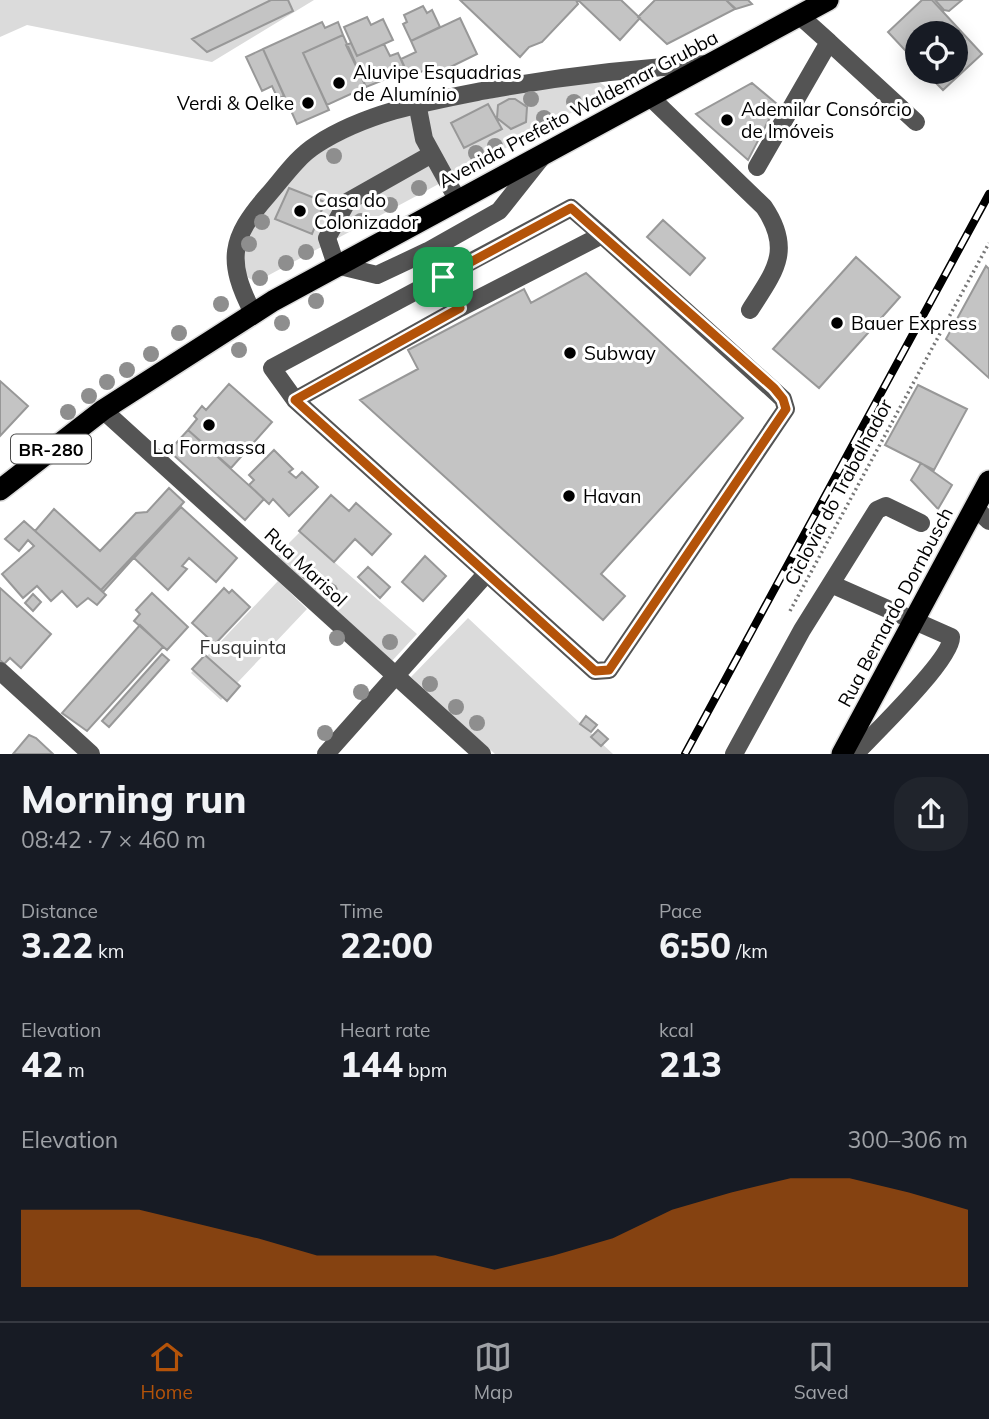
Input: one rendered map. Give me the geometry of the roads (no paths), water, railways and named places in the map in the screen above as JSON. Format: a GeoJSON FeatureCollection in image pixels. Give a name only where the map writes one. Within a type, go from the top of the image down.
{"type":"FeatureCollection","features":[{"type":"Feature","properties":{"kind":"highway","name":"Avenida Prefeito Waldemar Grubba"},"geometry":{"type":"LineString","coordinates":[[0,490],[103,410],[253,313],[457,199],[713,64],[824,1]]}},
{"type":"Feature","properties":{"kind":"highway","name":"Rua Bernardo Dornbusch"},"geometry":{"type":"LineString","coordinates":[[842,754],[914,618],[982,514],[989,481]]}},
{"type":"Feature","properties":{"kind":"street"},"geometry":{"type":"LineString","coordinates":[[800,16],[916,122]]}},
{"type":"Feature","properties":{"kind":"street"},"geometry":{"type":"LineString","coordinates":[[757,167],[829,42]]}},
{"type":"Feature","properties":{"kind":"street"},"geometry":{"type":"LineString","coordinates":[[253,313],[240,288],[234,264],[235,243],[248,218],[316,145],[364,121],[417,103],[571,75],[713,64]]}},
{"type":"Feature","properties":{"kind":"street"},"geometry":{"type":"LineString","coordinates":[[650,97],[764,207],[778,228],[780,257],[750,310]]}},
{"type":"Feature","properties":{"kind":"street"},"geometry":{"type":"LineString","coordinates":[[417,103],[424,139],[457,199]]}},
{"type":"Feature","properties":{"kind":"street"},"geometry":{"type":"LineString","coordinates":[[432,154],[347,202],[327,238],[337,265],[377,275],[428,251],[499,211],[546,152]]}},
{"type":"Feature","properties":{"kind":"street"},"geometry":{"type":"LineString","coordinates":[[571,208],[602,235],[774,388],[783,399],[786,409],[609,670],[595,671],[295,400],[272,368],[571,208]]}},
{"type":"Feature","properties":{"kind":"street"},"geometry":{"type":"LineString","coordinates":[[295,400],[460,308],[602,235]]}},
{"type":"Feature","properties":{"kind":"street"},"geometry":{"type":"LineString","coordinates":[[428,251],[460,308]]}},
{"type":"Feature","properties":{"kind":"street","name":"Rua Marisol"},"geometry":{"type":"LineString","coordinates":[[103,410],[482,754]]}},
{"type":"Feature","properties":{"kind":"street"},"geometry":{"type":"LineString","coordinates":[[734,754],[831,584],[880,507],[886,506],[921,523]]}},
{"type":"Feature","properties":{"kind":"street"},"geometry":{"type":"LineString","coordinates":[[326,754],[486,573]]}},
{"type":"Feature","properties":{"kind":"street"},"geometry":{"type":"LineString","coordinates":[[831,584],[948,634],[951,644],[940,663],[855,754]]}},
{"type":"Feature","properties":{"kind":"street"},"geometry":{"type":"LineString","coordinates":[[0,671],[91,754]]}},
{"type":"Feature","properties":{"kind":"railway"},"geometry":{"type":"LineString","coordinates":[[685,754],[989,194]]}},
{"type":"Feature","properties":{"kind":"place","name":"Aluvipe Esquadrias de Alumínio"},"geometry":{"type":"Point","coordinates":[339,83]}},
{"type":"Feature","properties":{"kind":"place","name":"Verdi & Oelke"},"geometry":{"type":"Point","coordinates":[308,103]}},
{"type":"Feature","properties":{"kind":"place","name":"Ademilar Consórcio de Imóveis"},"geometry":{"type":"Point","coordinates":[727,120]}},
{"type":"Feature","properties":{"kind":"place","name":"Casa do Colonizador"},"geometry":{"type":"Point","coordinates":[300,211]}},
{"type":"Feature","properties":{"kind":"place","name":"Bauer Express"},"geometry":{"type":"Point","coordinates":[837,323]}},
{"type":"Feature","properties":{"kind":"place","name":"Subway"},"geometry":{"type":"Point","coordinates":[570,353]}},
{"type":"Feature","properties":{"kind":"place","name":"La Formassa"},"geometry":{"type":"Point","coordinates":[209,425]}},
{"type":"Feature","properties":{"kind":"place","name":"Havan"},"geometry":{"type":"Point","coordinates":[569,496]}},
{"type":"Feature","properties":{"kind":"park label","name":"Fusquinta"},"geometry":{"type":"Point","coordinates":[243,647]}}]}
